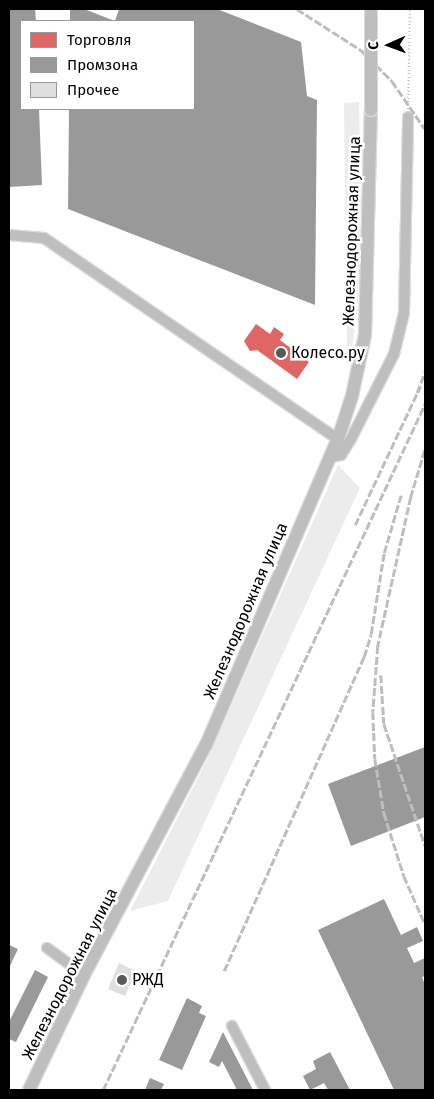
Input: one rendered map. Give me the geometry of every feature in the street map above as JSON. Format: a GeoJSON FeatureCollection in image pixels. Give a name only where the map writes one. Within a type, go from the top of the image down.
{"type":"FeatureCollection","features":[{"type":"Feature","properties":{"kind":"main road","name":"Железнодорожная улица"},"geometry":{"type":"LineString","coordinates":[[29,1090],[82,979],[206,745],[338,439],[357,378],[365,335],[371,110],[371,9]]}},
{"type":"Feature","properties":{"kind":"street"},"geometry":{"type":"LineString","coordinates":[[331,457],[340,455],[351,439],[394,354],[404,313],[408,117]]}},
{"type":"Feature","properties":{"kind":"street"},"geometry":{"type":"LineString","coordinates":[[9,234],[44,238],[338,439]]}},
{"type":"Feature","properties":{"kind":"street"},"geometry":{"type":"LineString","coordinates":[[47,948],[73,967],[82,979]]}},
{"type":"Feature","properties":{"kind":"street"},"geometry":{"type":"LineString","coordinates":[[232,1026],[265,1090]]}},
{"type":"Feature","properties":{"kind":"path"},"geometry":{"type":"LineString","coordinates":[[408,117],[410,9]]}},
{"type":"Feature","properties":{"kind":"shaded area"},"geometry":{"type":"Polygon","coordinates":[[[359,102],[361,198],[358,301],[352,349],[347,346],[344,103],[359,102]]]}},
{"type":"Feature","properties":{"kind":"shaded area"},"geometry":{"type":"Polygon","coordinates":[[[338,465],[360,488],[168,901],[130,911],[206,762],[338,465]]]}},
{"type":"Feature","properties":{"kind":"building: Торговля"},"geometry":{"type":"Polygon","coordinates":[[[256,324],[270,334],[274,327],[284,334],[280,340],[309,362],[297,379],[257,350],[250,351],[244,341],[256,324]]]}},
{"type":"Feature","properties":{"kind":"building: Промзона"},"geometry":{"type":"Polygon","coordinates":[[[9,9],[35,9],[36,20],[20,20],[20,110],[39,110],[42,185],[9,187],[9,9]]]}},
{"type":"Feature","properties":{"kind":"building: Промзона"},"geometry":{"type":"Polygon","coordinates":[[[70,9],[84,9],[112,20],[70,20],[70,9]]]}},
{"type":"Feature","properties":{"kind":"building: Промзона"},"geometry":{"type":"Polygon","coordinates":[[[119,9],[217,9],[301,42],[307,96],[317,100],[315,305],[68,209],[69,110],[195,110],[195,20],[115,20],[119,9]]]}},
{"type":"Feature","properties":{"kind":"building: Промзона"},"geometry":{"type":"Polygon","coordinates":[[[425,747],[425,817],[351,846],[328,784],[425,747]]]}},
{"type":"Feature","properties":{"kind":"building: Промзона"},"geometry":{"type":"Polygon","coordinates":[[[384,899],[401,935],[417,927],[423,941],[407,948],[414,963],[425,958],[425,976],[422,977],[425,985],[425,1090],[394,1090],[318,930],[384,899]]]}},
{"type":"Feature","properties":{"kind":"building: Промзона"},"geometry":{"type":"Polygon","coordinates":[[[9,945],[18,949],[9,968],[9,945]]]}},
{"type":"Feature","properties":{"kind":"building: Промзона"},"geometry":{"type":"Polygon","coordinates":[[[35,970],[48,977],[16,1042],[9,1039],[9,1022],[35,970]]]}},
{"type":"Feature","properties":{"kind":"building: Промзона"},"geometry":{"type":"Polygon","coordinates":[[[187,998],[202,1006],[199,1013],[206,1016],[182,1070],[159,1060],[187,998]]]}},
{"type":"Feature","properties":{"kind":"building: Промзона"},"geometry":{"type":"Polygon","coordinates":[[[223,1032],[253,1090],[237,1090],[222,1061],[219,1067],[209,1062],[223,1032]]]}},
{"type":"Feature","properties":{"kind":"building: Промзона"},"geometry":{"type":"Polygon","coordinates":[[[330,1052],[350,1090],[328,1090],[324,1083],[310,1090],[303,1076],[316,1069],[313,1061],[330,1052]]]}},
{"type":"Feature","properties":{"kind":"building: Промзона"},"geometry":{"type":"Polygon","coordinates":[[[150,1078],[164,1084],[161,1090],[145,1090],[150,1078]]]}},
{"type":"Feature","properties":{"kind":"building: Прочее","name":"РЖД"},"geometry":{"type":"Polygon","coordinates":[[[119,963],[136,971],[125,996],[108,989],[119,963]]]}},
{"type":"Feature","properties":{"kind":"railway"},"geometry":{"type":"LineString","coordinates":[[297,9],[361,50],[392,81],[425,129]]}},
{"type":"Feature","properties":{"kind":"railway"},"geometry":{"type":"LineString","coordinates":[[417,393],[425,371]]}},
{"type":"Feature","properties":{"kind":"railway"},"geometry":{"type":"LineString","coordinates":[[355,525],[420,387]]}},
{"type":"Feature","properties":{"kind":"railway"},"geometry":{"type":"LineString","coordinates":[[103,1090],[425,404]]}},
{"type":"Feature","properties":{"kind":"railway"},"geometry":{"type":"LineString","coordinates":[[425,450],[411,497],[378,646],[373,712],[375,759],[384,813],[404,876],[425,924]]}},
{"type":"Feature","properties":{"kind":"railway"},"geometry":{"type":"LineString","coordinates":[[224,971],[364,657],[371,634],[384,553],[401,495]]}},
{"type":"Feature","properties":{"kind":"railway"},"geometry":{"type":"LineString","coordinates":[[381,675],[384,724],[425,845]]}},
{"type":"Feature","properties":{"kind":"place","name":"Колесо.ру"},"geometry":{"type":"Point","coordinates":[281,353]}},
{"type":"Feature","properties":{"kind":"place","name":"РЖД"},"geometry":{"type":"Point","coordinates":[122,980]}}]}
